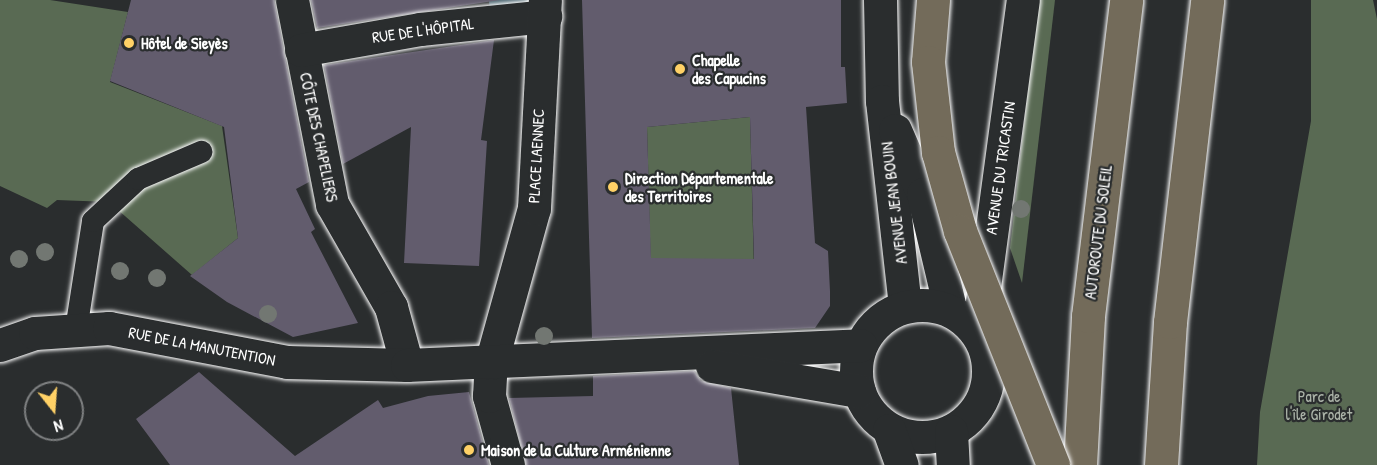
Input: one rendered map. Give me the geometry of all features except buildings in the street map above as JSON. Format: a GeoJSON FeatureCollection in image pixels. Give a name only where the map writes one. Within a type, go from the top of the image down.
{"type":"FeatureCollection","features":[{"type":"Feature","properties":{"kind":"main road","name":"CÔTE DES CHAPELIERS"},"geometry":{"type":"LineString","coordinates":[[292,0],[332,204],[391,307],[407,365]]}},
{"type":"Feature","properties":{"kind":"main road","name":"AVENUE JEAN BOUIN"},"geometry":{"type":"LineString","coordinates":[[880,0],[882,101],[906,306]]}},
{"type":"Feature","properties":{"kind":"main road"},"geometry":{"type":"LineString","coordinates":[[933,0],[928,62],[938,152],[960,231],[1053,465]]}},
{"type":"Feature","properties":{"kind":"main road","name":"AVENUE DU TRICASTIN"},"geometry":{"type":"LineString","coordinates":[[978,336],[1023,0]]}},
{"type":"Feature","properties":{"kind":"main road","name":"AUTOROUTE DU SOLEIL"},"geometry":{"type":"LineString","coordinates":[[1080,465],[1088,316],[1126,0]]}},
{"type":"Feature","properties":{"kind":"main road"},"geometry":{"type":"LineString","coordinates":[[1161,465],[1170,322],[1207,0]]}},
{"type":"Feature","properties":{"kind":"main road","name":"RUE DE L'HÔPITAL"},"geometry":{"type":"LineString","coordinates":[[301,50],[545,8]]}},
{"type":"Feature","properties":{"kind":"main road","name":"PLACE LAENNEC"},"geometry":{"type":"LineString","coordinates":[[508,465],[489,396],[490,363],[534,208],[537,117],[545,8]]}},
{"type":"Feature","properties":{"kind":"main road","name":"AVENUE JEAN BOUIN"},"geometry":{"type":"LineString","coordinates":[[882,101],[923,194],[950,308]]}},
{"type":"Feature","properties":{"kind":"main road"},"geometry":{"type":"LineString","coordinates":[[890,430],[930,438],[951,431],[970,417],[987,380],[987,357],[978,336],[965,318],[950,308],[906,306],[885,316],[861,345],[856,368],[859,391],[869,411],[890,430],[902,465]]}},
{"type":"Feature","properties":{"kind":"main road","name":"RUE DE LA MANUTENTION"},"geometry":{"type":"LineString","coordinates":[[0,345],[35,333],[110,328],[287,362],[407,365],[666,357]]}},
{"type":"Feature","properties":{"kind":"main road"},"geometry":{"type":"LineString","coordinates":[[666,357],[861,345]]}},
{"type":"Feature","properties":{"kind":"main road"},"geometry":{"type":"LineString","coordinates":[[666,357],[859,391]]}},
{"type":"Feature","properties":{"kind":"main road"},"geometry":{"type":"LineString","coordinates":[[951,431],[953,465]]}},
{"type":"Feature","properties":{"kind":"lane"},"geometry":{"type":"LineString","coordinates":[[76,330],[93,221],[138,179],[201,152]]}},
{"type":"Feature","properties":{"kind":"green space"},"geometry":{"type":"Polygon","coordinates":[[[0,0],[50,0],[128,12],[110,82],[222,126],[238,238],[192,275],[109,202],[57,200],[47,208],[0,186],[0,0]]]}},
{"type":"Feature","properties":{"kind":"green space"},"geometry":{"type":"Polygon","coordinates":[[[1038,0],[1055,0],[1022,283],[1010,248],[1038,0]]]}},
{"type":"Feature","properties":{"kind":"green space","name":"Parc de l'île Girodet"},"geometry":{"type":"Polygon","coordinates":[[[1311,0],[1373,0],[1377,19],[1377,465],[1257,465],[1260,412],[1311,121],[1311,0]]]}},
{"type":"Feature","properties":{"kind":"green space"},"geometry":{"type":"Polygon","coordinates":[[[750,117],[754,272],[651,273],[647,127],[750,117]]]}},
{"type":"Feature","properties":{"kind":"place","name":"Hôtel de Sieyès"},"geometry":{"type":"Point","coordinates":[129,43]}},
{"type":"Feature","properties":{"kind":"place","name":"Chapelle des Capucins"},"geometry":{"type":"Point","coordinates":[680,69]}},
{"type":"Feature","properties":{"kind":"place","name":"Direction Départementale des Territoires"},"geometry":{"type":"Point","coordinates":[613,187]}},
{"type":"Feature","properties":{"kind":"place","name":"Maison de la Culture Arménienne"},"geometry":{"type":"Point","coordinates":[469,450]}}]}
